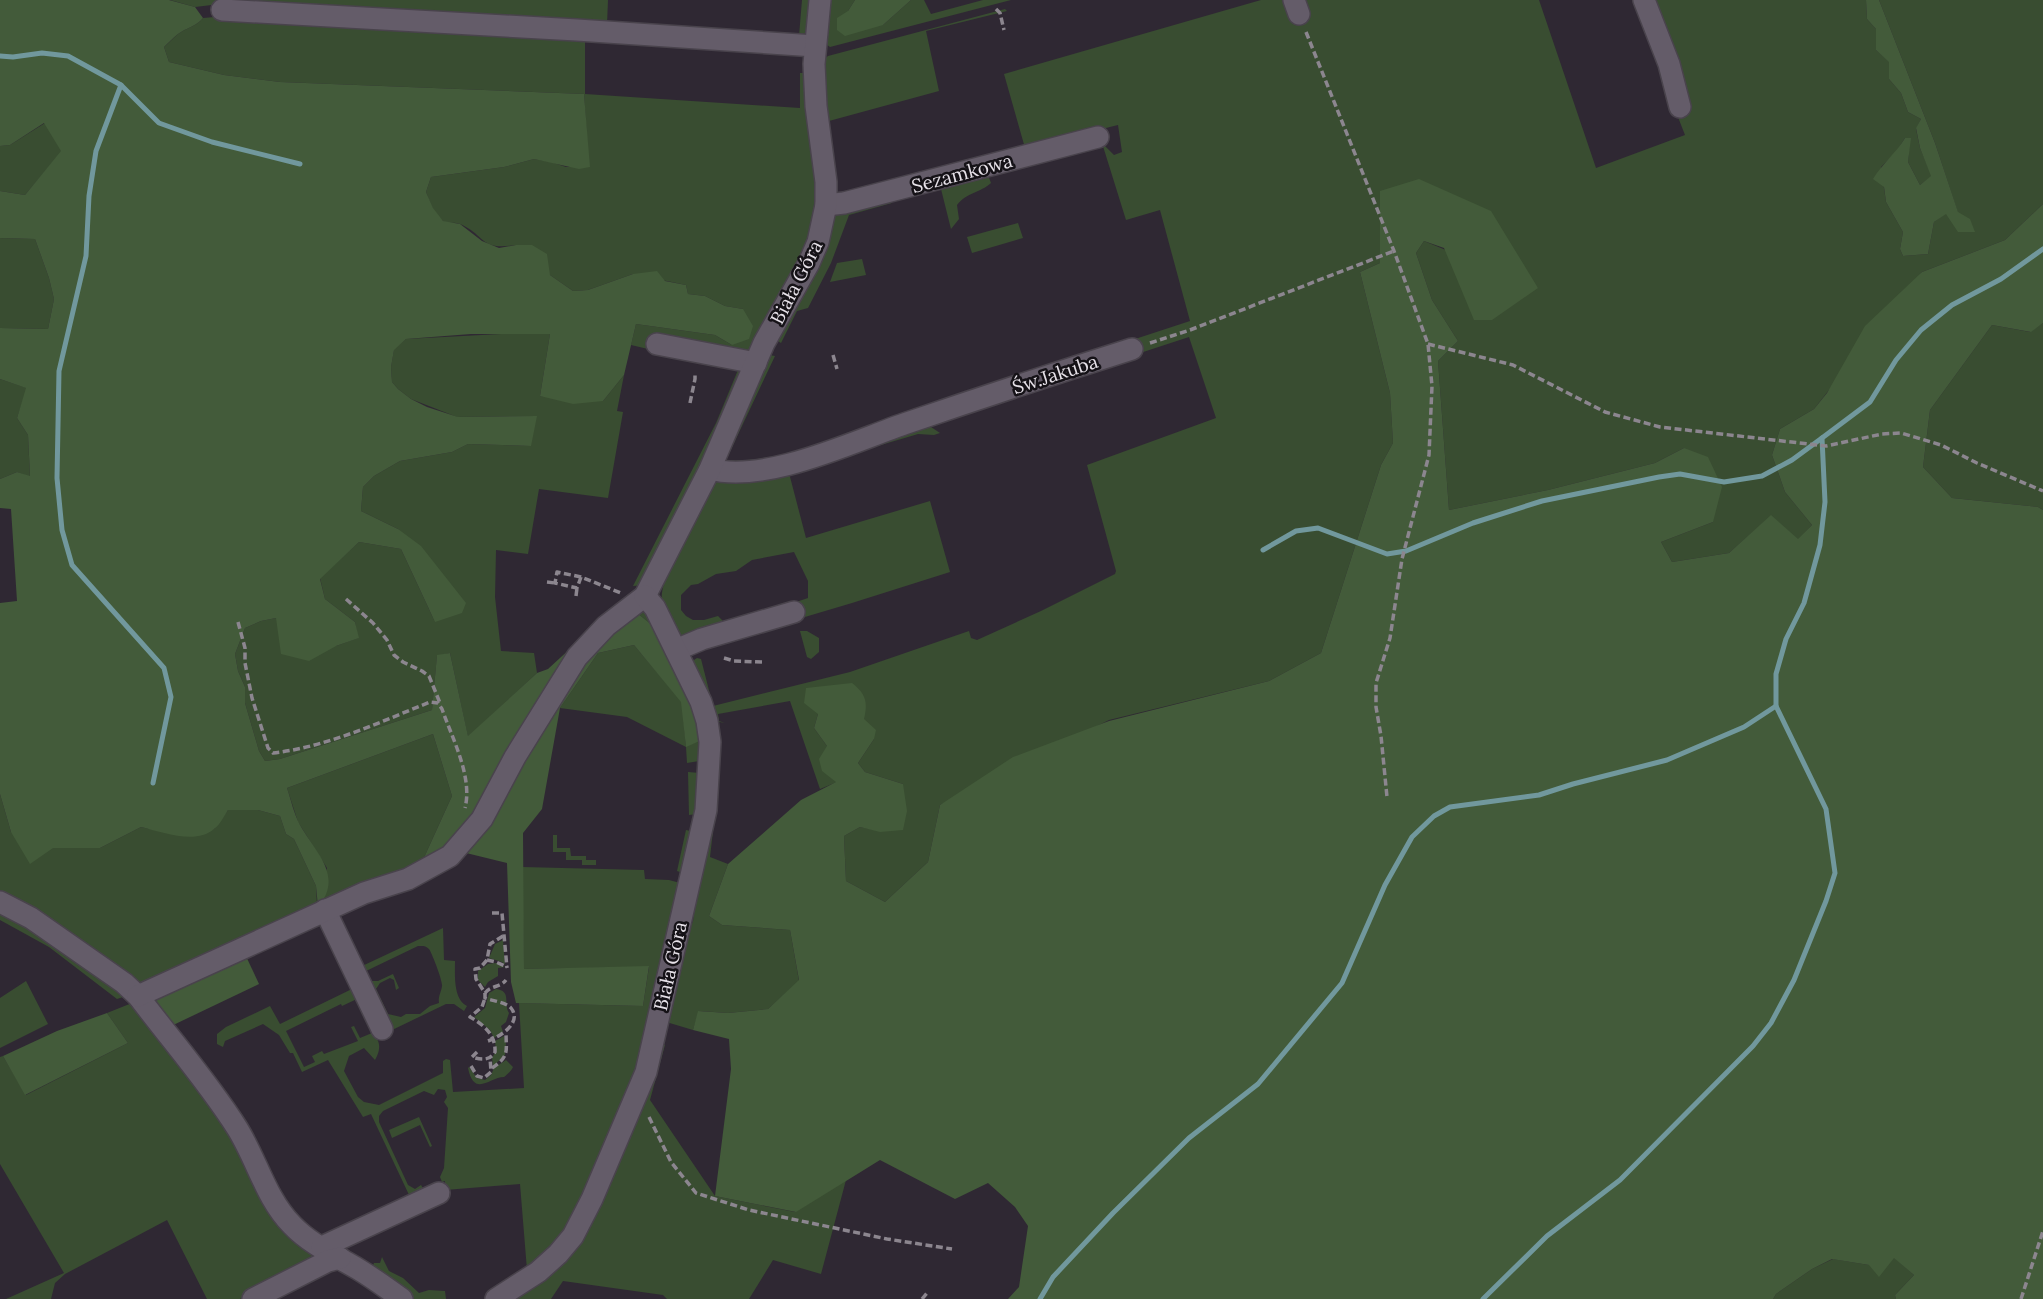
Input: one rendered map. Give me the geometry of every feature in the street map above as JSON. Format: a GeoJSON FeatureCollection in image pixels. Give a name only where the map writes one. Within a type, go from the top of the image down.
{"type":"FeatureCollection","features":[{"type":"Feature","properties":{"kind":"street","name":"Biała Góra"},"geometry":{"type":"LineString","coordinates":[[496,1299],[538,1272],[573,1236],[592,1199],[646,1072],[706,810],[710,742],[701,702],[655,608],[635,596],[710,469],[764,343],[818,242],[826,205],[816,106],[815,46],[820,0]]}},
{"type":"Feature","properties":{"kind":"street"},"geometry":{"type":"LineString","coordinates":[[1644,0],[1669,64],[1680,107]]}},
{"type":"Feature","properties":{"kind":"street"},"geometry":{"type":"LineString","coordinates":[[222,10],[815,46]]}},
{"type":"Feature","properties":{"kind":"street","name":"Sezamkowa"},"geometry":{"type":"LineString","coordinates":[[826,205],[844,203],[1098,137]]}},
{"type":"Feature","properties":{"kind":"street"},"geometry":{"type":"LineString","coordinates":[[657,344],[755,363]]}},
{"type":"Feature","properties":{"kind":"street","name":"Św.Jakuba"},"geometry":{"type":"LineString","coordinates":[[710,469],[725,473],[746,472],[826,453],[904,424],[1132,349]]}},
{"type":"Feature","properties":{"kind":"street"},"geometry":{"type":"LineString","coordinates":[[138,996],[325,910],[408,878],[450,856],[482,819],[515,757],[577,657],[635,596]]}},
{"type":"Feature","properties":{"kind":"street"},"geometry":{"type":"LineString","coordinates":[[676,650],[702,639],[794,612]]}},
{"type":"Feature","properties":{"kind":"street"},"geometry":{"type":"LineString","coordinates":[[0,902],[41,925],[124,983],[138,996],[221,1103],[241,1134],[282,1214],[294,1227],[402,1299]]}},
{"type":"Feature","properties":{"kind":"street"},"geometry":{"type":"LineString","coordinates":[[325,910],[382,1030]]}},
{"type":"Feature","properties":{"kind":"street"},"geometry":{"type":"LineString","coordinates":[[253,1299],[328,1261],[331,1252],[439,1193]]}},
{"type":"Feature","properties":{"kind":"path"},"geometry":{"type":"LineString","coordinates":[[1296,7],[1394,251],[1428,344],[1432,386],[1429,455],[1402,559],[1390,638],[1376,683],[1376,707],[1387,797]]}},
{"type":"Feature","properties":{"kind":"path"},"geometry":{"type":"LineString","coordinates":[[996,9],[1000,13],[1004,30]]}},
{"type":"Feature","properties":{"kind":"path"},"geometry":{"type":"LineString","coordinates":[[1132,349],[1190,330],[1394,251]]}},
{"type":"Feature","properties":{"kind":"path"},"geometry":{"type":"LineString","coordinates":[[1428,344],[1513,365],[1605,412],[1660,427],[1826,446],[1882,434],[1901,433],[1941,445],[2043,491]]}},
{"type":"Feature","properties":{"kind":"path"},"geometry":{"type":"LineString","coordinates":[[833,355],[837,369]]}},
{"type":"Feature","properties":{"kind":"path"},"geometry":{"type":"LineString","coordinates":[[690,403],[695,374]]}},
{"type":"Feature","properties":{"kind":"path"},"geometry":{"type":"LineString","coordinates":[[555,583],[557,572],[581,577],[635,596]]}},
{"type":"Feature","properties":{"kind":"path"},"geometry":{"type":"LineString","coordinates":[[576,596],[581,577]]}},
{"type":"Feature","properties":{"kind":"path"},"geometry":{"type":"LineString","coordinates":[[547,582],[577,588]]}},
{"type":"Feature","properties":{"kind":"path"},"geometry":{"type":"LineString","coordinates":[[346,599],[373,623],[387,640],[394,655],[429,676],[466,777],[467,794],[462,815]]}},
{"type":"Feature","properties":{"kind":"path"},"geometry":{"type":"LineString","coordinates":[[238,622],[245,648],[252,698],[268,748],[273,753],[306,748],[430,702],[438,703],[442,709]]}},
{"type":"Feature","properties":{"kind":"path"},"geometry":{"type":"LineString","coordinates":[[724,658],[762,662]]}},
{"type":"Feature","properties":{"kind":"path"},"geometry":{"type":"LineString","coordinates":[[487,960],[507,967],[502,913],[492,913]]}},
{"type":"Feature","properties":{"kind":"path"},"geometry":{"type":"LineString","coordinates":[[491,1040],[512,1024],[511,1007],[486,997],[476,979],[475,969],[480,968],[487,960],[490,944],[503,936]]}},
{"type":"Feature","properties":{"kind":"path"},"geometry":{"type":"LineString","coordinates":[[477,1052],[472,1057],[490,1058],[495,1052],[483,1025],[470,1017],[482,1007],[489,988],[503,984],[506,980]]}},
{"type":"Feature","properties":{"kind":"path"},"geometry":{"type":"LineString","coordinates":[[492,1068],[502,1062],[507,1053],[506,1031]]}},
{"type":"Feature","properties":{"kind":"path"},"geometry":{"type":"LineString","coordinates":[[471,1066],[477,1076],[484,1079],[492,1068],[490,1058]]}},
{"type":"Feature","properties":{"kind":"path"},"geometry":{"type":"LineString","coordinates":[[637,1093],[671,1162],[696,1193],[750,1210],[887,1239],[952,1249]]}},
{"type":"Feature","properties":{"kind":"path"},"geometry":{"type":"LineString","coordinates":[[2021,1299],[2043,1231]]}},
{"type":"Feature","properties":{"kind":"path"},"geometry":{"type":"LineString","coordinates":[[922,1299],[927,1293]]}},
{"type":"Feature","properties":{"kind":"green space"},"geometry":{"type":"Polygon","coordinates":[[[0,0],[169,0],[195,7],[203,18],[164,47],[169,62],[224,75],[280,82],[584,94],[590,167],[579,169],[534,159],[504,167],[431,177],[426,192],[433,208],[443,221],[460,224],[482,241],[499,248],[532,245],[547,254],[550,275],[573,291],[588,290],[633,274],[657,271],[665,281],[686,285],[688,294],[705,296],[725,306],[743,309],[753,326],[749,339],[732,345],[715,335],[636,324],[624,375],[603,401],[573,404],[540,396],[550,334],[471,334],[406,339],[394,350],[392,382],[411,399],[458,417],[537,416],[531,446],[468,444],[452,452],[400,461],[374,476],[363,487],[361,511],[398,529],[421,546],[466,603],[462,613],[435,622],[401,549],[359,542],[320,579],[325,599],[355,622],[359,638],[336,646],[309,661],[281,654],[276,618],[245,628],[235,654],[245,687],[245,703],[259,751],[265,761],[280,759],[432,710],[437,655],[450,653],[468,736],[537,673],[548,669],[622,601],[652,625],[692,697],[700,741],[686,747],[681,702],[634,645],[598,653],[560,708],[542,809],[523,833],[524,969],[649,966],[643,1006],[516,1003],[511,982],[507,863],[462,852],[422,862],[452,796],[433,734],[287,788],[298,821],[320,855],[328,875],[325,896],[318,907],[316,886],[294,839],[286,834],[280,816],[258,810],[228,810],[220,823],[207,834],[179,836],[141,827],[100,848],[53,848],[30,864],[11,832],[0,794],[0,603],[17,601],[11,509],[0,508],[0,479],[17,472],[30,476],[28,435],[17,418],[26,388],[0,379],[0,328],[48,329],[54,299],[35,239],[0,238],[0,191],[25,195],[61,151],[44,123],[10,145],[0,146],[0,0]]]}},
{"type":"Feature","properties":{"kind":"green space"},"geometry":{"type":"Polygon","coordinates":[[[170,0],[608,0],[607,25],[220,4],[195,7],[170,0]]]}},
{"type":"Feature","properties":{"kind":"green space"},"geometry":{"type":"Polygon","coordinates":[[[802,0],[812,0],[810,31],[799,36],[802,0]]]}},
{"type":"Feature","properties":{"kind":"green space"},"geometry":{"type":"Polygon","coordinates":[[[824,0],[855,0],[848,11],[883,25],[911,0],[924,0],[931,14],[983,0],[1011,0],[830,47],[826,44],[824,0]]]}},
{"type":"Feature","properties":{"kind":"green space"},"geometry":{"type":"Polygon","coordinates":[[[855,0],[911,0],[883,25],[845,36],[837,30],[837,18],[848,11],[855,0]]]}},
{"type":"Feature","properties":{"kind":"green space"},"geometry":{"type":"Polygon","coordinates":[[[1261,0],[1539,0],[1596,168],[1685,135],[1676,112],[1690,113],[1651,0],[1866,0],[1867,19],[1876,29],[1876,50],[1890,62],[1889,79],[1901,93],[1908,112],[1921,119],[1916,129],[1920,148],[1932,176],[1920,185],[1908,162],[1910,138],[1905,138],[1881,167],[1886,202],[1903,232],[1900,249],[1903,256],[1928,254],[1934,222],[1946,213],[1958,213],[1935,143],[1879,0],[2043,0],[2043,204],[2005,240],[1922,272],[1814,409],[1780,429],[1772,455],[1785,492],[1812,525],[1798,540],[1771,516],[1729,553],[1672,562],[1661,542],[1713,522],[1684,448],[1655,463],[1548,490],[1449,510],[1438,361],[1458,341],[1432,300],[1416,253],[1424,241],[1538,288],[1380,191],[1380,263],[1360,272],[1390,393],[1393,443],[1381,465],[1321,653],[1269,681],[1109,720],[940,805],[928,862],[885,902],[846,881],[844,836],[860,827],[880,831],[903,784],[865,772],[858,763],[874,739],[818,714],[814,728],[827,746],[837,782],[820,789],[790,701],[718,714],[719,721],[725,723],[715,721],[693,665],[694,660],[701,659],[713,706],[850,672],[969,631],[971,638],[977,640],[1115,574],[1087,465],[1216,418],[1189,337],[1131,356],[1129,341],[1190,321],[1160,210],[1126,220],[1102,143],[1114,155],[1122,152],[1118,125],[1025,148],[1004,74],[1261,0]]]}},
{"type":"Feature","properties":{"kind":"green space"},"geometry":{"type":"Polygon","coordinates":[[[1866,0],[1879,0],[1935,143],[1958,212],[1970,219],[1975,232],[1958,232],[1946,214],[1934,222],[1928,254],[1903,256],[1900,249],[1903,232],[1886,202],[1884,187],[1873,179],[1905,138],[1911,138],[1908,162],[1920,185],[1931,176],[1920,148],[1916,128],[1921,119],[1908,112],[1901,93],[1889,79],[1889,62],[1876,50],[1876,29],[1867,19],[1866,0]]]}},
{"type":"Feature","properties":{"kind":"green space"},"geometry":{"type":"Polygon","coordinates":[[[1005,9],[1007,11],[926,31],[939,91],[829,121],[838,192],[847,195],[846,198],[832,192],[823,60],[828,56],[1005,9]]]}},
{"type":"Feature","properties":{"kind":"green space"},"geometry":{"type":"Polygon","coordinates":[[[226,16],[585,41],[585,94],[800,108],[800,73],[805,73],[821,183],[816,233],[751,351],[648,343],[648,349],[631,345],[636,324],[715,335],[732,345],[743,309],[725,306],[705,296],[688,294],[686,285],[633,274],[588,290],[573,291],[516,245],[489,244],[468,228],[440,219],[426,192],[431,177],[504,167],[534,159],[566,167],[589,167],[584,94],[280,82],[224,75],[169,62],[164,47],[178,34],[203,18],[226,16]]]}},
{"type":"Feature","properties":{"kind":"green space"},"geometry":{"type":"Polygon","coordinates":[[[45,123],[62,151],[25,195],[0,191],[0,146],[10,145],[45,123]]]}},
{"type":"Feature","properties":{"kind":"green space"},"geometry":{"type":"Polygon","coordinates":[[[988,175],[991,183],[965,197],[957,205],[959,219],[951,229],[941,189],[988,175]]]}},
{"type":"Feature","properties":{"kind":"green space"},"geometry":{"type":"Polygon","coordinates":[[[1419,179],[1491,211],[1538,288],[1492,320],[1474,320],[1444,248],[1424,241],[1416,253],[1432,300],[1458,341],[1438,361],[1449,510],[1548,490],[1655,463],[1684,448],[1708,457],[1722,487],[1713,522],[1661,542],[1672,562],[1729,553],[1771,515],[1798,539],[1812,525],[1785,492],[1772,455],[1780,429],[1814,409],[1827,393],[1865,326],[1922,272],[2005,240],[2043,204],[2043,323],[2031,332],[1992,325],[1930,410],[1923,467],[1952,498],[2038,507],[2043,510],[2043,1299],[1896,1299],[1895,1295],[1914,1275],[1894,1258],[1879,1277],[1869,1265],[1832,1259],[1812,1269],[1776,1294],[1773,1299],[1008,1299],[1019,1287],[1028,1226],[1015,1207],[988,1183],[955,1199],[880,1160],[796,1212],[715,1196],[731,1069],[729,1039],[693,1030],[698,1011],[728,1013],[768,1009],[799,980],[790,930],[722,925],[709,916],[728,864],[801,800],[836,782],[822,771],[819,759],[827,746],[814,728],[818,714],[804,703],[806,688],[852,683],[857,687],[865,699],[864,719],[876,730],[874,739],[858,763],[865,772],[903,784],[907,811],[903,830],[880,832],[860,827],[844,836],[846,881],[885,902],[928,862],[940,805],[1013,757],[1109,721],[1269,681],[1321,653],[1381,465],[1393,443],[1390,393],[1360,272],[1380,263],[1380,191],[1419,179]]]}},
{"type":"Feature","properties":{"kind":"green space"},"geometry":{"type":"Polygon","coordinates":[[[887,199],[892,203],[849,215],[831,263],[808,308],[797,311],[781,343],[775,339],[831,218],[839,211],[887,199]]]}},
{"type":"Feature","properties":{"kind":"green space"},"geometry":{"type":"Polygon","coordinates":[[[1018,223],[1023,238],[972,253],[967,237],[1018,223]]]}},
{"type":"Feature","properties":{"kind":"green space"},"geometry":{"type":"Polygon","coordinates":[[[0,238],[35,239],[54,299],[48,329],[0,328],[0,238]]]}},
{"type":"Feature","properties":{"kind":"green space"},"geometry":{"type":"Polygon","coordinates":[[[862,259],[866,275],[830,282],[837,263],[862,259]]]}},
{"type":"Feature","properties":{"kind":"green space"},"geometry":{"type":"Polygon","coordinates":[[[2043,323],[2043,510],[2038,507],[1952,498],[1923,467],[1930,410],[1992,325],[2030,332],[2043,323]]]}},
{"type":"Feature","properties":{"kind":"green space"},"geometry":{"type":"Polygon","coordinates":[[[550,334],[540,396],[603,401],[624,375],[617,411],[623,412],[608,498],[539,489],[528,554],[496,550],[495,597],[501,651],[534,653],[537,673],[468,737],[450,653],[437,656],[432,710],[280,759],[265,761],[259,751],[245,703],[245,687],[235,654],[245,628],[276,618],[336,646],[358,638],[355,622],[325,599],[320,578],[359,542],[401,549],[435,622],[398,529],[361,511],[363,487],[374,476],[400,461],[452,452],[468,444],[530,446],[536,416],[457,417],[411,399],[392,382],[394,349],[406,339],[550,334]]]}},
{"type":"Feature","properties":{"kind":"green space"},"geometry":{"type":"Polygon","coordinates":[[[769,355],[775,356],[726,460],[754,459],[837,445],[725,466],[721,454],[769,355]]]}},
{"type":"Feature","properties":{"kind":"green space"},"geometry":{"type":"Polygon","coordinates":[[[738,370],[745,373],[646,585],[633,586],[716,423],[738,370]]]}},
{"type":"Feature","properties":{"kind":"green space"},"geometry":{"type":"Polygon","coordinates":[[[0,379],[27,388],[17,418],[28,435],[30,477],[17,472],[0,479],[0,379]]]}},
{"type":"Feature","properties":{"kind":"green space"},"geometry":{"type":"Polygon","coordinates":[[[928,425],[940,433],[918,434],[834,459],[928,425]]]}},
{"type":"Feature","properties":{"kind":"green space"},"geometry":{"type":"Polygon","coordinates":[[[789,473],[806,538],[930,501],[950,572],[707,646],[781,607],[808,598],[808,581],[794,552],[752,560],[736,571],[716,574],[691,585],[681,595],[681,610],[686,616],[693,620],[704,620],[718,616],[725,623],[682,640],[665,611],[662,590],[673,559],[711,479],[789,473]]]}},
{"type":"Feature","properties":{"kind":"green space"},"geometry":{"type":"Polygon","coordinates":[[[645,607],[678,662],[694,699],[704,737],[704,756],[699,761],[687,763],[686,747],[627,717],[560,708],[598,653],[634,645],[682,702],[686,746],[700,741],[692,697],[652,625],[633,610],[645,607]]]}},
{"type":"Feature","properties":{"kind":"green space"},"geometry":{"type":"Polygon","coordinates":[[[800,631],[807,631],[819,638],[819,652],[811,659],[807,657],[800,631]]]}},
{"type":"Feature","properties":{"kind":"green space"},"geometry":{"type":"Polygon","coordinates":[[[433,734],[452,796],[422,862],[141,987],[0,898],[0,794],[11,832],[53,848],[100,848],[141,827],[169,833],[214,829],[228,810],[258,810],[280,816],[286,834],[294,839],[316,886],[317,906],[327,868],[298,822],[287,788],[433,734]]]}},
{"type":"Feature","properties":{"kind":"green space"},"geometry":{"type":"Polygon","coordinates":[[[688,772],[700,773],[697,814],[689,815],[688,772]]]}},
{"type":"Feature","properties":{"kind":"green space"},"geometry":{"type":"Polygon","coordinates":[[[717,797],[710,857],[728,864],[709,916],[722,925],[790,930],[799,981],[768,1009],[728,1013],[699,1011],[693,1030],[663,1021],[678,961],[693,921],[700,869],[717,797]]]}},
{"type":"Feature","properties":{"kind":"green space"},"geometry":{"type":"Polygon","coordinates":[[[686,830],[695,832],[686,874],[677,871],[686,830]]]}},
{"type":"Feature","properties":{"kind":"green space"},"geometry":{"type":"Polygon","coordinates":[[[553,835],[557,835],[557,848],[570,848],[571,856],[586,856],[586,860],[596,860],[596,865],[582,865],[582,860],[566,860],[566,852],[553,852],[553,835]]]}},
{"type":"Feature","properties":{"kind":"green space"},"geometry":{"type":"Polygon","coordinates":[[[522,867],[644,870],[645,879],[684,884],[639,1074],[560,1243],[527,1270],[520,1184],[445,1190],[445,1181],[442,1182],[440,1177],[444,1168],[448,1108],[444,1102],[447,1097],[445,1090],[438,1089],[434,1095],[424,1091],[383,1111],[379,1116],[379,1122],[408,1185],[415,1189],[421,1185],[424,1190],[410,1197],[371,1114],[363,1117],[328,1060],[302,1072],[293,1053],[290,1053],[279,1035],[263,1024],[225,1041],[223,1047],[217,1044],[217,1034],[226,1027],[270,1006],[280,1024],[354,988],[359,998],[286,1031],[304,1067],[315,1062],[312,1056],[322,1051],[324,1054],[358,1041],[351,1027],[354,1026],[360,1038],[372,1033],[379,1045],[375,1060],[364,1048],[349,1056],[344,1071],[358,1097],[364,1102],[379,1105],[443,1073],[443,1061],[446,1059],[450,1060],[453,1092],[524,1088],[519,1003],[643,1006],[649,967],[524,969],[522,867]]]}},
{"type":"Feature","properties":{"kind":"green space"},"geometry":{"type":"Polygon","coordinates":[[[0,907],[126,996],[117,999],[49,947],[0,920],[0,907]]]}},
{"type":"Feature","properties":{"kind":"green space"},"geometry":{"type":"Polygon","coordinates":[[[443,928],[444,960],[455,961],[457,992],[462,1003],[467,1006],[464,1011],[454,1004],[446,1004],[390,1031],[370,981],[378,981],[393,974],[399,988],[396,990],[394,980],[390,978],[380,983],[376,989],[388,1014],[401,1017],[406,1014],[420,1014],[439,1003],[442,986],[430,951],[425,946],[418,946],[366,971],[360,967],[443,928]]]}},
{"type":"Feature","properties":{"kind":"green space"},"geometry":{"type":"Polygon","coordinates":[[[503,940],[505,965],[489,958],[495,944],[503,940]]]}},
{"type":"Feature","properties":{"kind":"green space"},"geometry":{"type":"Polygon","coordinates":[[[244,952],[259,984],[167,1028],[154,1013],[154,996],[244,952]]]}},
{"type":"Feature","properties":{"kind":"green space"},"geometry":{"type":"Polygon","coordinates":[[[496,963],[505,967],[498,968],[498,976],[485,987],[478,980],[478,971],[488,964],[496,963]]]}},
{"type":"Feature","properties":{"kind":"green space"},"geometry":{"type":"Polygon","coordinates":[[[26,981],[48,1024],[0,1048],[0,998],[26,981]]]}},
{"type":"Feature","properties":{"kind":"green space"},"geometry":{"type":"Polygon","coordinates":[[[496,989],[506,995],[509,1013],[506,1022],[501,1026],[503,1032],[494,1038],[490,1030],[474,1017],[485,1008],[489,993],[496,989]]]}},
{"type":"Feature","properties":{"kind":"green space"},"geometry":{"type":"Polygon","coordinates":[[[132,1003],[325,1257],[240,1299],[207,1299],[167,1220],[65,1274],[55,1283],[51,1299],[6,1299],[64,1273],[0,1164],[0,1057],[3,1056],[26,1095],[128,1043],[107,1013],[132,1003]]]}},
{"type":"Feature","properties":{"kind":"green space"},"geometry":{"type":"Polygon","coordinates":[[[107,1013],[128,1043],[25,1095],[3,1056],[57,1031],[107,1013]]]}},
{"type":"Feature","properties":{"kind":"green space"},"geometry":{"type":"Polygon","coordinates":[[[504,1036],[505,1055],[493,1066],[495,1041],[504,1036]]]}},
{"type":"Feature","properties":{"kind":"green space"},"geometry":{"type":"Polygon","coordinates":[[[659,1043],[665,1045],[650,1100],[715,1196],[795,1212],[846,1180],[821,1274],[773,1260],[749,1299],[667,1299],[663,1295],[563,1281],[551,1299],[505,1299],[547,1274],[659,1043]]]}},
{"type":"Feature","properties":{"kind":"green space"},"geometry":{"type":"Polygon","coordinates":[[[506,1060],[513,1067],[504,1077],[478,1084],[471,1077],[469,1067],[477,1078],[485,1080],[494,1068],[506,1060]]]}},
{"type":"Feature","properties":{"kind":"green space"},"geometry":{"type":"Polygon","coordinates":[[[419,1117],[432,1146],[430,1147],[420,1125],[392,1138],[389,1130],[419,1117]]]}},
{"type":"Feature","properties":{"kind":"green space"},"geometry":{"type":"Polygon","coordinates":[[[382,1257],[389,1271],[403,1278],[419,1293],[429,1290],[445,1291],[446,1299],[408,1299],[372,1268],[374,1263],[380,1263],[382,1257]]]}},
{"type":"Feature","properties":{"kind":"green space"},"geometry":{"type":"Polygon","coordinates":[[[1894,1257],[1914,1275],[1895,1295],[1896,1299],[1773,1299],[1776,1294],[1812,1269],[1833,1259],[1869,1265],[1894,1257]]]}},
{"type":"Feature","properties":{"kind":"waterway"},"geometry":{"type":"LineString","coordinates":[[0,56],[42,53],[68,56],[121,85],[159,123],[212,142],[300,164]]}},
{"type":"Feature","properties":{"kind":"waterway"},"geometry":{"type":"LineString","coordinates":[[121,85],[96,151],[89,196],[86,256],[59,371],[57,478],[62,530],[72,565],[164,668],[171,697],[153,783]]}},
{"type":"Feature","properties":{"kind":"waterway"},"geometry":{"type":"LineString","coordinates":[[1483,1299],[1547,1236],[1620,1180],[1753,1046],[1771,1023],[1794,980],[1835,873],[1826,809],[1776,706],[1776,674],[1786,639],[1804,603],[1820,545],[1825,502],[1822,438],[1870,402],[1896,360],[1921,330],[1952,305],[2001,279],[2043,249]]}},
{"type":"Feature","properties":{"kind":"waterway"},"geometry":{"type":"LineString","coordinates":[[1263,550],[1296,531],[1318,528],[1387,554],[1406,551],[1473,523],[1542,501],[1680,474],[1724,482],[1762,476],[1792,460],[1822,438]]}},
{"type":"Feature","properties":{"kind":"waterway"},"geometry":{"type":"LineString","coordinates":[[1040,1299],[1053,1277],[1189,1138],[1258,1084],[1342,983],[1385,885],[1412,837],[1434,816],[1450,807],[1539,795],[1667,760],[1744,727],[1776,706]]}}]}
